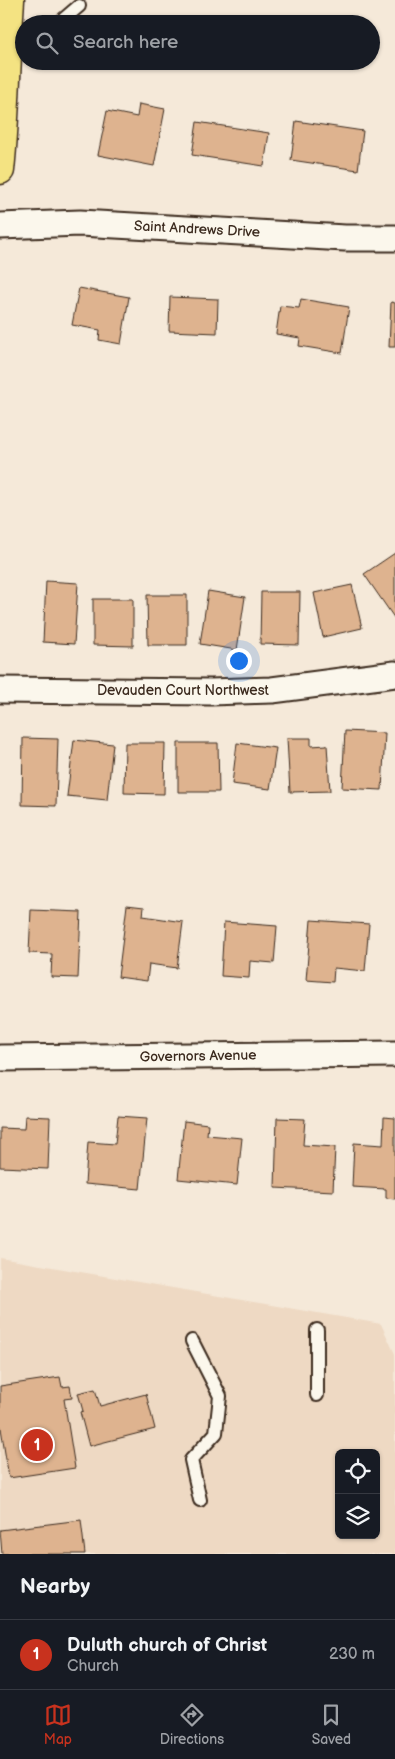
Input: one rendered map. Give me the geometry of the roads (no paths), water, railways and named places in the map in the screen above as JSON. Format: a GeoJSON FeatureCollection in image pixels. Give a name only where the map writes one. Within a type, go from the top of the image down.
{"type":"FeatureCollection","features":[{"type":"Feature","properties":{"kind":"main road"},"geometry":{"type":"LineString","coordinates":[[0,170],[15,48],[10,0]]}},
{"type":"Feature","properties":{"kind":"street","name":"Saint Andrews Drive"},"geometry":{"type":"LineString","coordinates":[[0,226],[80,223],[345,238],[395,238]]}},
{"type":"Feature","properties":{"kind":"street","name":"Devauden Court Northwest"},"geometry":{"type":"LineString","coordinates":[[0,690],[211,692],[272,690],[395,674]]}},
{"type":"Feature","properties":{"kind":"street","name":"Governors Avenue"},"geometry":{"type":"LineString","coordinates":[[0,1058],[395,1054]]}},
{"type":"Feature","properties":{"kind":"lane"},"geometry":{"type":"LineString","coordinates":[[69,15],[80,6]]}},
{"type":"Feature","properties":{"kind":"lane"},"geometry":{"type":"LineString","coordinates":[[317,1330],[317,1395]]}},
{"type":"Feature","properties":{"kind":"lane"},"geometry":{"type":"LineString","coordinates":[[192,1341],[220,1396],[216,1433],[190,1460],[200,1500]]}},
{"type":"Feature","properties":{"kind":"place","name":"Duluth church of Christ"},"geometry":{"type":"Point","coordinates":[37,1445]}}]}
